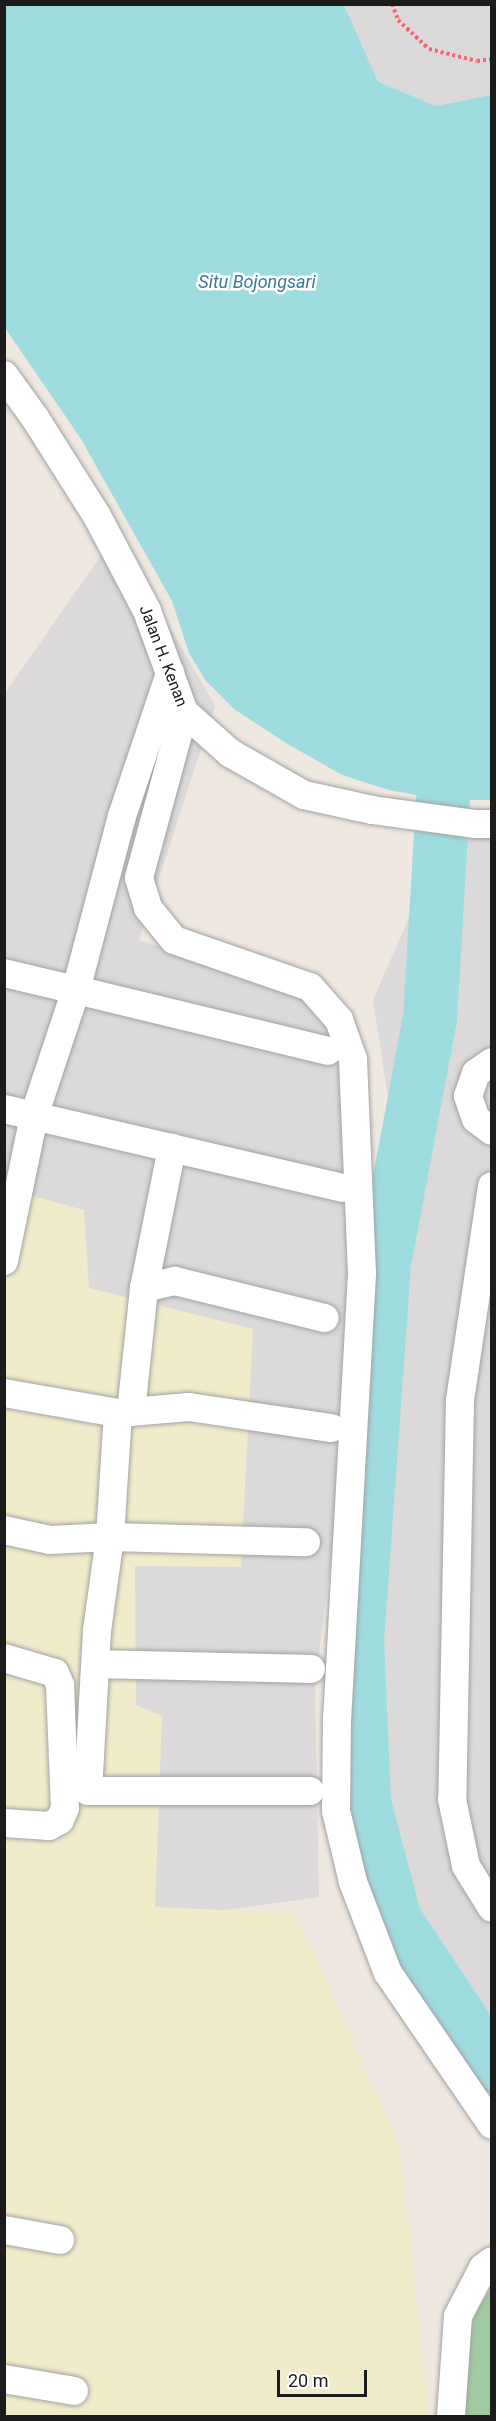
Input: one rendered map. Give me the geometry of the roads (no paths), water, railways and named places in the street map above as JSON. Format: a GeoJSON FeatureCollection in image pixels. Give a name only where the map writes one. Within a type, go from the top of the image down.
{"type":"FeatureCollection","features":[{"type":"Feature","properties":{"kind":"street","name":"Jalan H. Kenan"},"geometry":{"type":"LineString","coordinates":[[4,375],[35,418],[97,516],[147,611],[184,712],[230,753],[304,795],[372,810],[484,824]]}},
{"type":"Feature","properties":{"kind":"street"},"geometry":{"type":"LineString","coordinates":[[4,1261],[34,1116],[76,990],[122,816],[170,673]]}},
{"type":"Feature","properties":{"kind":"street"},"geometry":{"type":"LineString","coordinates":[[184,712],[139,878],[148,908],[174,940],[310,987],[339,1020],[353,1059],[362,1274],[337,1707],[336,1811],[353,1882],[388,1973],[492,2125]]}},
{"type":"Feature","properties":{"kind":"street"},"geometry":{"type":"LineString","coordinates":[[4,973],[328,1051]]}},
{"type":"Feature","properties":{"kind":"street"},"geometry":{"type":"LineString","coordinates":[[492,1062],[476,1074],[468,1096],[476,1119],[492,1131]]}},
{"type":"Feature","properties":{"kind":"street"},"geometry":{"type":"LineString","coordinates":[[4,1109],[343,1188]]}},
{"type":"Feature","properties":{"kind":"street"},"geometry":{"type":"LineString","coordinates":[[172,1148],[144,1288],[125,1412],[97,1632],[88,1791],[310,1791]]}},
{"type":"Feature","properties":{"kind":"street"},"geometry":{"type":"LineString","coordinates":[[492,1186],[460,1400],[452,1799],[466,1866],[492,1908]]}},
{"type":"Feature","properties":{"kind":"street"},"geometry":{"type":"LineString","coordinates":[[144,1288],[175,1281],[324,1318]]}},
{"type":"Feature","properties":{"kind":"street"},"geometry":{"type":"LineString","coordinates":[[4,1392],[125,1412],[189,1407],[331,1428]]}},
{"type":"Feature","properties":{"kind":"street"},"geometry":{"type":"LineString","coordinates":[[4,1530],[50,1540],[110,1537],[306,1542]]}},
{"type":"Feature","properties":{"kind":"street"},"geometry":{"type":"LineString","coordinates":[[4,1658],[56,1673],[60,1685],[65,1808],[60,1820],[49,1826],[4,1823]]}},
{"type":"Feature","properties":{"kind":"street"},"geometry":{"type":"LineString","coordinates":[[96,1664],[311,1669]]}},
{"type":"Feature","properties":{"kind":"street"},"geometry":{"type":"LineString","coordinates":[[4,2230],[60,2240]]}},
{"type":"Feature","properties":{"kind":"street"},"geometry":{"type":"LineString","coordinates":[[451,2416],[458,2316],[483,2268],[492,2261]]}},
{"type":"Feature","properties":{"kind":"street"},"geometry":{"type":"LineString","coordinates":[[4,2379],[74,2391]]}},
{"type":"Feature","properties":{"kind":"water","name":"Situ Bojongsari"},"geometry":{"type":"Polygon","coordinates":[[[4,5],[344,5],[378,82],[436,106],[491,95],[491,800],[443,800],[389,790],[342,775],[286,743],[234,709],[206,681],[189,653],[172,601],[81,439],[5,328],[4,5]]]}},
{"type":"Feature","properties":{"kind":"waterway"},"geometry":{"type":"LineString","coordinates":[[443,800],[430,1018],[384,1264],[357,1637],[364,1803],[395,1920],[492,2066]]}}]}
